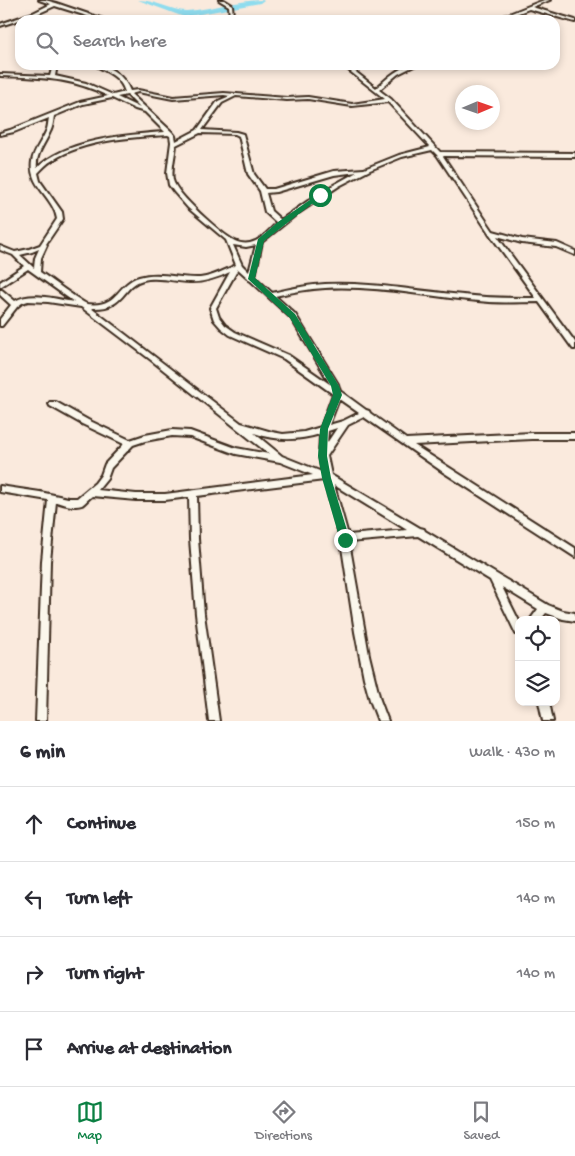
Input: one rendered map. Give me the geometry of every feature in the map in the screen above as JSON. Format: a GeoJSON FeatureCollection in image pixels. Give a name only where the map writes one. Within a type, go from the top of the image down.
{"type":"FeatureCollection","features":[{"type":"Feature","properties":{"kind":"street"},"geometry":{"type":"LineString","coordinates":[[41,0],[89,15]]}},
{"type":"Feature","properties":{"kind":"street"},"geometry":{"type":"LineString","coordinates":[[221,0],[231,6],[231,15]]}},
{"type":"Feature","properties":{"kind":"street"},"geometry":{"type":"LineString","coordinates":[[510,15],[548,0]]}},
{"type":"Feature","properties":{"kind":"street"},"geometry":{"type":"LineString","coordinates":[[31,15],[55,4]]}},
{"type":"Feature","properties":{"kind":"street"},"geometry":{"type":"LineString","coordinates":[[529,8],[556,15]]}},
{"type":"Feature","properties":{"kind":"street"},"geometry":{"type":"LineString","coordinates":[[560,16],[575,20]]}},
{"type":"Feature","properties":{"kind":"street"},"geometry":{"type":"LineString","coordinates":[[0,25],[15,20]]}},
{"type":"Feature","properties":{"kind":"street"},"geometry":{"type":"LineString","coordinates":[[52,78],[54,70]]}},
{"type":"Feature","properties":{"kind":"street"},"geometry":{"type":"LineString","coordinates":[[108,70],[122,79],[128,93],[170,133],[173,139],[171,178],[173,187],[201,217],[238,245],[246,245],[260,240],[320,195],[370,168],[406,153],[433,148]]}},
{"type":"Feature","properties":{"kind":"street"},"geometry":{"type":"LineString","coordinates":[[350,70],[388,100],[439,154],[491,232],[575,347]]}},
{"type":"Feature","properties":{"kind":"street"},"geometry":{"type":"LineString","coordinates":[[376,90],[396,73],[403,70]]}},
{"type":"Feature","properties":{"kind":"street"},"geometry":{"type":"LineString","coordinates":[[0,75],[52,78],[85,85],[146,112]]}},
{"type":"Feature","properties":{"kind":"street"},"geometry":{"type":"LineString","coordinates":[[0,134],[12,132],[82,103],[111,95],[138,91],[173,98],[209,94],[240,95],[287,99],[308,98],[352,105],[388,100]]}},
{"type":"Feature","properties":{"kind":"street"},"geometry":{"type":"LineString","coordinates":[[209,94],[215,109]]}},
{"type":"Feature","properties":{"kind":"street"},"geometry":{"type":"LineString","coordinates":[[172,145],[199,131],[220,102],[240,95]]}},
{"type":"Feature","properties":{"kind":"street"},"geometry":{"type":"LineString","coordinates":[[37,273],[38,258],[61,215],[37,181],[34,163],[36,154],[49,130],[52,116]]}},
{"type":"Feature","properties":{"kind":"street"},"geometry":{"type":"LineString","coordinates":[[199,131],[236,133],[241,136],[251,174],[263,191],[268,212],[281,223]]}},
{"type":"Feature","properties":{"kind":"street"},"geometry":{"type":"LineString","coordinates":[[35,173],[48,161],[74,149],[130,136],[170,133]]}},
{"type":"Feature","properties":{"kind":"street"},"geometry":{"type":"LineString","coordinates":[[439,154],[575,155]]}},
{"type":"Feature","properties":{"kind":"street"},"geometry":{"type":"LineString","coordinates":[[263,191],[274,191],[290,187],[334,173],[370,168]]}},
{"type":"Feature","properties":{"kind":"street"},"geometry":{"type":"LineString","coordinates":[[491,232],[522,241],[557,245],[575,253]]}},
{"type":"Feature","properties":{"kind":"street"},"geometry":{"type":"LineString","coordinates":[[228,239],[238,267],[293,316],[303,336],[330,376],[338,395],[324,429],[323,456],[326,477],[345,540],[368,673],[383,721]]}},
{"type":"Feature","properties":{"kind":"street"},"geometry":{"type":"LineString","coordinates":[[251,279],[260,240]]}},
{"type":"Feature","properties":{"kind":"street"},"geometry":{"type":"LineString","coordinates":[[15,254],[34,250],[44,244]]}},
{"type":"Feature","properties":{"kind":"street"},"geometry":{"type":"LineString","coordinates":[[0,248],[15,254],[37,273],[141,347],[194,392],[281,459]]}},
{"type":"Feature","properties":{"kind":"street"},"geometry":{"type":"LineString","coordinates":[[0,284],[28,266]]}},
{"type":"Feature","properties":{"kind":"street"},"geometry":{"type":"LineString","coordinates":[[0,324],[15,305],[22,301],[34,299],[85,307],[107,305],[113,302],[130,284],[139,280],[149,278],[207,279],[238,267]]}},
{"type":"Feature","properties":{"kind":"street"},"geometry":{"type":"LineString","coordinates":[[238,267],[214,308],[214,314],[219,323],[250,343],[282,355],[366,413],[404,442],[573,550]]}},
{"type":"Feature","properties":{"kind":"street"},"geometry":{"type":"LineString","coordinates":[[270,295],[293,289],[333,285],[378,287],[490,300],[540,300]]}},
{"type":"Feature","properties":{"kind":"street"},"geometry":{"type":"LineString","coordinates":[[0,292],[15,305]]}},
{"type":"Feature","properties":{"kind":"street"},"geometry":{"type":"LineString","coordinates":[[53,404],[65,412],[130,443]]}},
{"type":"Feature","properties":{"kind":"street"},"geometry":{"type":"LineString","coordinates":[[236,424],[280,438],[295,438],[345,423],[366,413]]}},
{"type":"Feature","properties":{"kind":"street"},"geometry":{"type":"LineString","coordinates":[[323,456],[345,423]]}},
{"type":"Feature","properties":{"kind":"street"},"geometry":{"type":"LineString","coordinates":[[0,489],[40,495],[74,503],[79,502],[104,477],[108,466],[130,443],[145,438],[172,434],[190,434],[236,451],[281,459],[326,477],[383,512],[421,532],[545,608],[563,616],[575,616]]}},
{"type":"Feature","properties":{"kind":"street"},"geometry":{"type":"LineString","coordinates":[[404,442],[465,441],[532,435],[575,436]]}},
{"type":"Feature","properties":{"kind":"street"},"geometry":{"type":"LineString","coordinates":[[89,492],[165,497],[285,480],[326,477]]}},
{"type":"Feature","properties":{"kind":"street"},"geometry":{"type":"LineString","coordinates":[[193,494],[194,539],[200,614],[214,721]]}},
{"type":"Feature","properties":{"kind":"street"},"geometry":{"type":"LineString","coordinates":[[41,721],[46,561],[52,498]]}},
{"type":"Feature","properties":{"kind":"street"},"geometry":{"type":"LineString","coordinates":[[345,540],[384,534],[421,532]]}},
{"type":"Feature","properties":{"kind":"street"},"geometry":{"type":"LineString","coordinates":[[493,577],[515,624]]}},
{"type":"Feature","properties":{"kind":"street"},"geometry":{"type":"LineString","coordinates":[[538,616],[545,608]]}},
{"type":"Feature","properties":{"kind":"street"},"geometry":{"type":"LineString","coordinates":[[545,706],[548,721]]}},
{"type":"Feature","properties":{"kind":"waterway"},"geometry":{"type":"LineString","coordinates":[[142,0],[184,14],[260,0]]}},
{"type":"Feature","properties":{"kind":"route"},"geometry":{"type":"LineString","coordinates":[[320,195],[260,240],[251,279],[293,316],[303,336],[318,356],[335,386],[338,395],[324,429],[323,456],[327,478],[345,540]]}}]}
